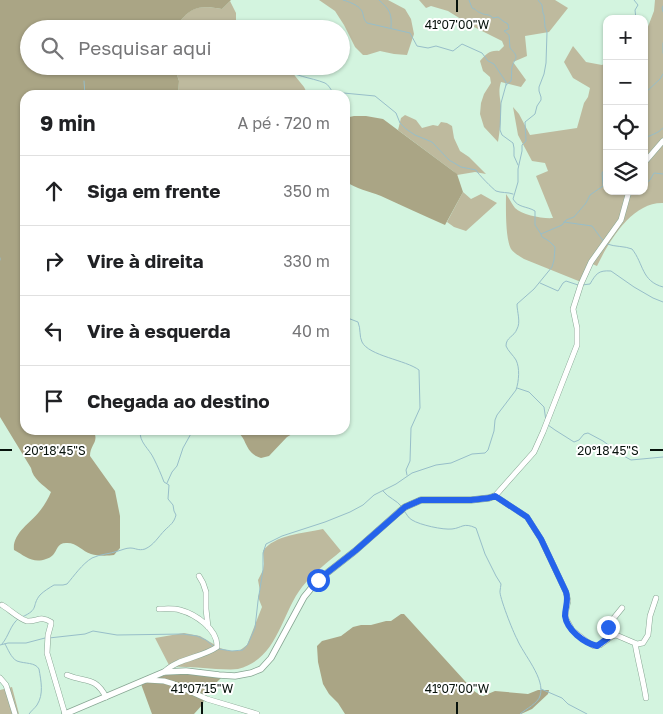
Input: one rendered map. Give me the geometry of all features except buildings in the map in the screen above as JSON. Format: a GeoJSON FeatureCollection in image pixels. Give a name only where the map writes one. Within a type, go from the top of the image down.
{"type":"FeatureCollection","features":[{"type":"Feature","properties":{"kind":"street"},"geometry":{"type":"LineString","coordinates":[[648,158],[663,140]]}},
{"type":"Feature","properties":{"kind":"street"},"geometry":{"type":"LineString","coordinates":[[164,672],[186,671],[219,676],[235,676],[261,669],[271,658],[304,597],[318,580],[355,551],[405,507],[421,500],[471,500],[495,496],[534,452],[544,432],[577,345],[577,328],[573,309],[581,284],[591,262],[621,220],[628,195]]}},
{"type":"Feature","properties":{"kind":"street"},"geometry":{"type":"LineString","coordinates":[[495,496],[527,517],[541,539],[566,592],[568,601],[566,619],[572,630],[586,641],[594,646],[600,645],[608,638],[616,635],[642,644],[648,635],[650,616],[656,598]]}},
{"type":"Feature","properties":{"kind":"street"},"geometry":{"type":"LineString","coordinates":[[199,576],[206,588],[208,627]]}},
{"type":"Feature","properties":{"kind":"street"},"geometry":{"type":"LineString","coordinates":[[2,605],[23,620],[44,618],[51,622],[46,642],[47,653],[65,714],[164,672],[172,665],[217,647],[216,638],[200,620],[181,610],[159,609]]}},
{"type":"Feature","properties":{"kind":"street"},"geometry":{"type":"LineString","coordinates":[[608,638],[608,624],[622,608]]}},
{"type":"Feature","properties":{"kind":"street"},"geometry":{"type":"LineString","coordinates":[[635,643],[646,698]]}},
{"type":"Feature","properties":{"kind":"street"},"geometry":{"type":"LineString","coordinates":[[67,676],[94,682],[101,688],[106,697]]}},
{"type":"Feature","properties":{"kind":"street"},"geometry":{"type":"LineString","coordinates":[[0,678],[6,685],[15,714]]}},
{"type":"Feature","properties":{"kind":"street"},"geometry":{"type":"LineString","coordinates":[[145,680],[164,681],[174,684],[207,699],[257,714]]}},
{"type":"Feature","properties":{"kind":"shaded area"},"geometry":{"type":"Polygon","coordinates":[[[0,0],[231,0],[222,9],[206,7],[195,9],[182,20],[20,20],[20,75],[177,75],[179,81],[178,90],[20,90],[20,435],[95,435],[90,456],[115,491],[120,516],[120,548],[114,555],[93,555],[76,545],[63,543],[52,556],[37,561],[29,559],[14,550],[14,544],[22,529],[41,510],[51,492],[34,475],[0,417],[0,0]]]}},
{"type":"Feature","properties":{"kind":"shaded area"},"geometry":{"type":"Polygon","coordinates":[[[319,0],[388,0],[405,9],[411,19],[414,34],[407,55],[380,51],[363,55],[355,47],[350,37],[350,20],[341,20],[335,11],[319,0]]]}},
{"type":"Feature","properties":{"kind":"shaded area"},"geometry":{"type":"Polygon","coordinates":[[[419,0],[555,0],[568,8],[549,32],[525,36],[527,56],[513,62],[526,80],[521,87],[501,82],[500,85],[501,115],[498,142],[484,127],[480,114],[484,94],[491,83],[490,77],[483,71],[480,61],[488,53],[499,51],[504,46],[502,41],[448,11],[431,6],[426,8],[419,0]]]}},
{"type":"Feature","properties":{"kind":"shaded area"},"geometry":{"type":"Polygon","coordinates":[[[655,0],[663,0],[663,203],[652,204],[632,216],[608,245],[597,266],[590,263],[581,282],[524,259],[511,249],[509,244],[506,194],[515,208],[522,213],[553,218],[536,176],[548,171],[545,163],[532,161],[518,135],[513,107],[530,135],[577,128],[590,88],[573,78],[564,62],[573,46],[586,62],[603,64],[603,195],[648,195],[648,27],[654,11],[655,0]]]}},
{"type":"Feature","properties":{"kind":"shaded area"},"geometry":{"type":"Polygon","coordinates":[[[230,1],[236,13],[236,20],[182,20],[194,9],[206,7],[222,9],[230,1]]]}},
{"type":"Feature","properties":{"kind":"shaded area"},"geometry":{"type":"Polygon","coordinates":[[[177,75],[294,75],[306,90],[178,90],[177,75]]]}},
{"type":"Feature","properties":{"kind":"shaded area"},"geometry":{"type":"Polygon","coordinates":[[[405,115],[416,120],[422,128],[433,125],[438,126],[441,122],[452,126],[454,138],[460,151],[486,174],[475,172],[457,175],[398,130],[401,118],[405,115]]]}},
{"type":"Feature","properties":{"kind":"shaded area"},"geometry":{"type":"Polygon","coordinates":[[[366,116],[383,119],[457,174],[463,192],[445,225],[350,184],[350,117],[366,116]]]}},
{"type":"Feature","properties":{"kind":"shaded area"},"geometry":{"type":"Polygon","coordinates":[[[463,192],[471,199],[481,194],[497,203],[466,231],[454,227],[447,222],[463,192]]]}},
{"type":"Feature","properties":{"kind":"shaded area"},"geometry":{"type":"Polygon","coordinates":[[[240,435],[290,435],[269,456],[261,458],[250,451],[240,435]]]}},
{"type":"Feature","properties":{"kind":"shaded area"},"geometry":{"type":"Polygon","coordinates":[[[323,529],[341,551],[316,572],[302,587],[277,634],[262,656],[251,664],[238,669],[170,667],[155,638],[184,633],[200,636],[220,648],[230,651],[239,651],[247,645],[262,607],[258,597],[260,591],[258,580],[263,570],[263,551],[274,541],[282,538],[323,529]]]}},
{"type":"Feature","properties":{"kind":"shaded area"},"geometry":{"type":"Polygon","coordinates":[[[404,614],[474,691],[480,695],[483,696],[495,691],[528,694],[538,690],[549,690],[548,694],[532,709],[521,714],[345,714],[323,684],[318,662],[317,646],[322,641],[341,636],[353,627],[391,621],[404,614]]]}},
{"type":"Feature","properties":{"kind":"shaded area"},"geometry":{"type":"Polygon","coordinates":[[[180,672],[222,677],[205,694],[203,704],[194,714],[152,714],[141,684],[161,676],[180,672]]]}},
{"type":"Feature","properties":{"kind":"shaded area"},"geometry":{"type":"Polygon","coordinates":[[[12,687],[19,714],[0,714],[0,690],[12,687]]]}},
{"type":"Feature","properties":{"kind":"waterway"},"geometry":{"type":"LineString","coordinates":[[343,0],[354,4],[360,9],[367,23],[410,33],[417,46],[428,48],[436,46],[453,51],[462,44],[482,53],[488,61],[494,64],[506,85]]}},
{"type":"Feature","properties":{"kind":"waterway"},"geometry":{"type":"LineString","coordinates":[[379,0],[390,12],[391,28]]}},
{"type":"Feature","properties":{"kind":"waterway"},"geometry":{"type":"LineString","coordinates":[[469,0],[472,8],[480,13],[493,18],[498,17],[508,24],[509,29],[504,31],[509,35],[510,48],[516,58],[512,67],[511,81],[506,85],[501,103],[500,130],[502,135],[513,143],[514,156],[518,165]]}},
{"type":"Feature","properties":{"kind":"waterway"},"geometry":{"type":"LineString","coordinates":[[219,649],[243,650],[248,644],[255,628],[263,570],[263,553],[266,544],[282,536],[350,512],[363,505],[374,495],[396,484],[412,473],[436,465],[451,463],[472,454],[485,453],[488,450],[497,415],[516,390],[518,383],[519,371],[517,363],[506,346],[507,341],[516,332],[518,326],[517,304],[534,289],[552,267],[554,260],[555,247],[542,237],[535,225],[535,211],[520,205],[513,199],[518,182],[522,145],[526,141],[525,122],[535,114],[541,100],[539,87],[546,63],[547,32],[542,5],[538,0]]}},
{"type":"Feature","properties":{"kind":"waterway"},"geometry":{"type":"LineString","coordinates":[[634,0],[638,5],[635,10],[636,15]]}},
{"type":"Feature","properties":{"kind":"waterway"},"geometry":{"type":"LineString","coordinates":[[663,6],[663,12]]}},
{"type":"Feature","properties":{"kind":"waterway"},"geometry":{"type":"LineString","coordinates":[[663,43],[663,53]]}},
{"type":"Feature","properties":{"kind":"waterway"},"geometry":{"type":"LineString","coordinates":[[648,90],[663,74]]}},
{"type":"Feature","properties":{"kind":"waterway"},"geometry":{"type":"LineString","coordinates":[[297,75],[325,83],[332,90]]}},
{"type":"Feature","properties":{"kind":"waterway"},"geometry":{"type":"LineString","coordinates":[[84,81],[85,90]]}},
{"type":"Feature","properties":{"kind":"waterway"},"geometry":{"type":"LineString","coordinates":[[350,94],[375,96],[396,113],[400,123],[406,129],[432,142],[449,160],[461,167],[476,170],[496,191],[513,194]]}},
{"type":"Feature","properties":{"kind":"waterway"},"geometry":{"type":"LineString","coordinates":[[648,137],[663,128]]}},
{"type":"Feature","properties":{"kind":"waterway"},"geometry":{"type":"LineString","coordinates":[[603,172],[603,185]]}},
{"type":"Feature","properties":{"kind":"waterway"},"geometry":{"type":"LineString","coordinates":[[648,182],[654,173],[663,174]]}},
{"type":"Feature","properties":{"kind":"waterway"},"geometry":{"type":"LineString","coordinates":[[541,234],[562,225],[566,220],[574,217],[590,195],[603,186]]}},
{"type":"Feature","properties":{"kind":"waterway"},"geometry":{"type":"LineString","coordinates":[[564,222],[592,226],[604,242]]}},
{"type":"Feature","properties":{"kind":"waterway"},"geometry":{"type":"LineString","coordinates":[[607,244],[632,249],[651,281],[663,287]]}},
{"type":"Feature","properties":{"kind":"waterway"},"geometry":{"type":"LineString","coordinates":[[582,285],[590,284],[600,272],[611,271],[634,287],[663,302]]}},
{"type":"Feature","properties":{"kind":"waterway"},"geometry":{"type":"LineString","coordinates":[[540,283],[558,291],[566,281],[578,285]]}},
{"type":"Feature","properties":{"kind":"waterway"},"geometry":{"type":"LineString","coordinates":[[350,319],[358,322],[361,340],[366,347],[419,370],[420,408],[411,428],[410,461],[406,470],[407,475]]}},
{"type":"Feature","properties":{"kind":"waterway"},"geometry":{"type":"LineString","coordinates":[[517,388],[529,392],[544,407],[546,421]]}},
{"type":"Feature","properties":{"kind":"waterway"},"geometry":{"type":"LineString","coordinates":[[548,425],[574,442],[588,433],[631,460],[663,457]]}},
{"type":"Feature","properties":{"kind":"waterway"},"geometry":{"type":"LineString","coordinates":[[22,617],[31,612],[37,599],[43,592],[54,585],[67,584],[92,558],[127,548],[145,549],[173,522],[176,515],[173,505],[168,499],[169,485],[164,482],[152,455],[140,435]]}},
{"type":"Feature","properties":{"kind":"waterway"},"geometry":{"type":"LineString","coordinates":[[167,483],[177,466],[183,448],[190,435]]}},
{"type":"Feature","properties":{"kind":"waterway"},"geometry":{"type":"LineString","coordinates":[[383,491],[402,507]]}},
{"type":"Feature","properties":{"kind":"waterway"},"geometry":{"type":"LineString","coordinates":[[404,511],[412,520],[432,527],[452,529],[468,525],[476,528],[485,554],[501,584],[500,594],[513,629],[540,682],[539,699],[520,714]]}},
{"type":"Feature","properties":{"kind":"waterway"},"geometry":{"type":"LineString","coordinates":[[2,644],[19,618]]}},
{"type":"Feature","properties":{"kind":"waterway"},"geometry":{"type":"LineString","coordinates":[[49,638],[85,634],[93,631],[117,635],[183,634],[197,636],[213,646]]}},
{"type":"Feature","properties":{"kind":"waterway"},"geometry":{"type":"LineString","coordinates":[[0,645],[26,643],[45,638]]}},
{"type":"Feature","properties":{"kind":"waterway"},"geometry":{"type":"LineString","coordinates":[[5,644],[15,660],[32,664],[39,669],[41,696],[37,705],[29,714]]}},
{"type":"Feature","properties":{"kind":"waterway"},"geometry":{"type":"LineString","coordinates":[[541,689],[562,698],[568,704],[587,714]]}},
{"type":"Feature","properties":{"kind":"route"},"geometry":{"type":"LineString","coordinates":[[318,580],[355,551],[405,507],[421,500],[471,500],[495,496],[527,517],[541,539],[568,597],[565,614],[567,623],[572,630],[594,646],[597,646],[608,638],[608,627]]}}]}
